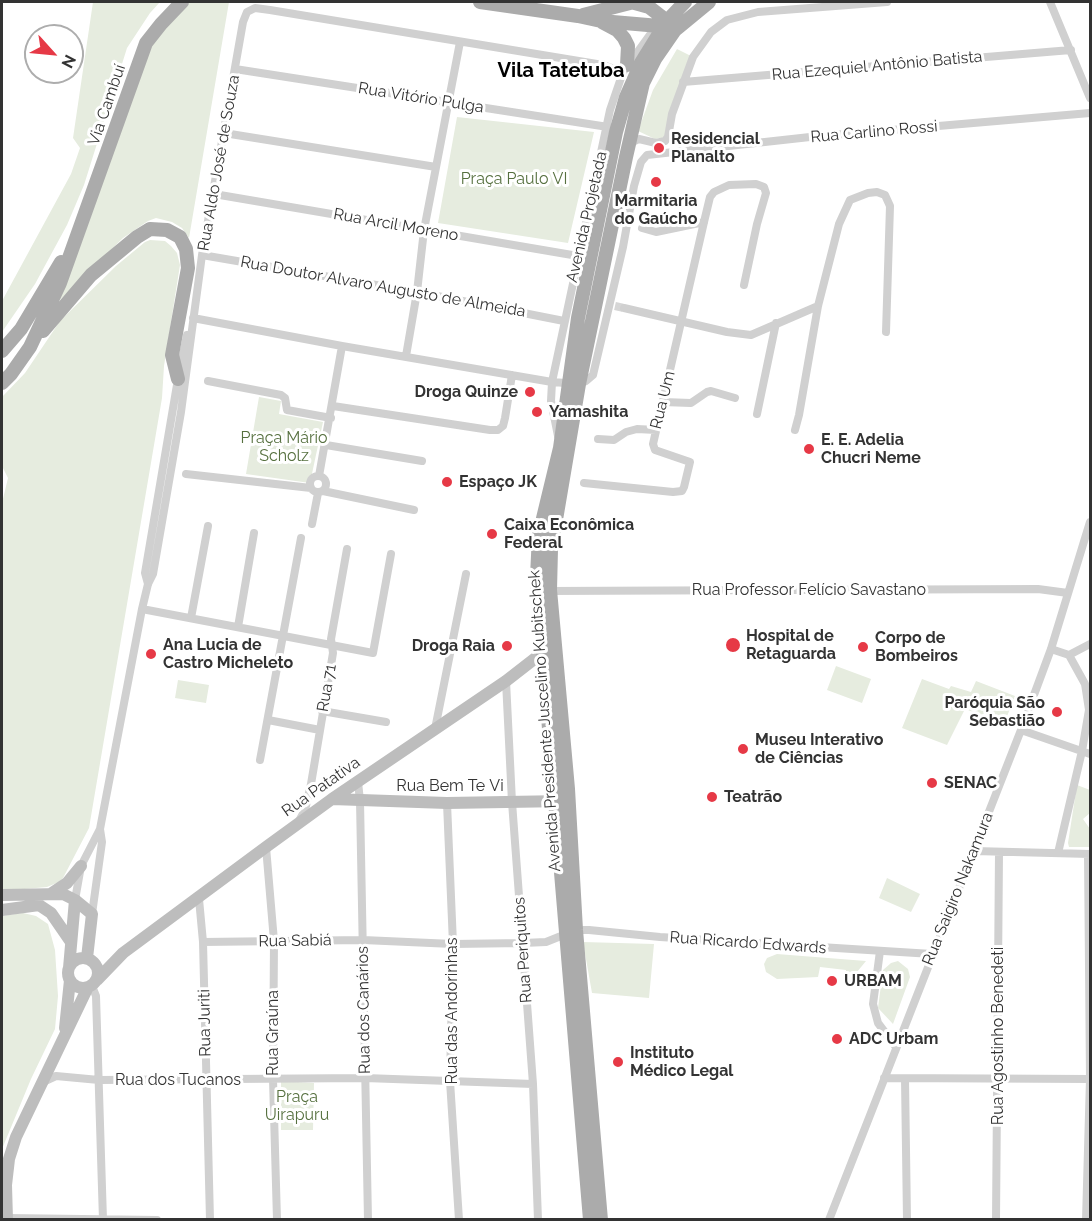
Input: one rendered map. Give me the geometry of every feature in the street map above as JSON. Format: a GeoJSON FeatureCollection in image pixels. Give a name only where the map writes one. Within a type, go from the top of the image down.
{"type":"FeatureCollection","features":[{"type":"Feature","properties":{"kind":"main road","name":"Via Cambuí"},"geometry":{"type":"LineString","coordinates":[[6,378],[30,347],[60,283],[146,43],[182,2]]}},
{"type":"Feature","properties":{"kind":"main road"},"geometry":{"type":"LineString","coordinates":[[480,2],[601,21],[664,27]]}},
{"type":"Feature","properties":{"kind":"main road"},"geometry":{"type":"LineString","coordinates":[[578,16],[632,2],[649,8],[664,27]]}},
{"type":"Feature","properties":{"kind":"main road","name":"Avenida Presidente Juscelino Kubitschek"},"geometry":{"type":"LineString","coordinates":[[664,27],[683,22],[709,2]]}},
{"type":"Feature","properties":{"kind":"main road","name":"Avenida Presidente Juscelino Kubitschek"},"geometry":{"type":"LineString","coordinates":[[601,1220],[571,932],[554,803],[542,653],[544,591],[574,383],[578,318],[591,223],[608,148],[633,78],[664,27],[682,5]]}},
{"type":"Feature","properties":{"kind":"main road"},"geometry":{"type":"LineString","coordinates":[[601,21],[617,30],[624,38],[628,46],[625,69]]}},
{"type":"Feature","properties":{"kind":"main road","name":"Avenida Presidente Juscelino Kubitschek"},"geometry":{"type":"LineString","coordinates":[[590,1220],[571,932],[569,801],[539,535],[612,226],[643,83],[664,27]]}},
{"type":"Feature","properties":{"kind":"main road","name":"Via Cambuí"},"geometry":{"type":"LineString","coordinates":[[5,348],[27,320],[80,229]]}},
{"type":"Feature","properties":{"kind":"main road"},"geometry":{"type":"LineString","coordinates":[[30,347],[92,275],[137,237],[150,230],[166,230],[180,237],[186,249],[188,268],[172,355],[178,379]]}},
{"type":"Feature","properties":{"kind":"main road","name":"Rua Patativa"},"geometry":{"type":"LineString","coordinates":[[7,1219],[6,1185],[9,1159],[16,1137],[92,984],[123,953],[266,847],[506,681],[542,653]]}},
{"type":"Feature","properties":{"kind":"main road","name":"Rua Bem Te Vi"},"geometry":{"type":"LineString","coordinates":[[327,803],[360,801],[554,803],[569,801]]}},
{"type":"Feature","properties":{"kind":"main road"},"geometry":{"type":"LineString","coordinates":[[52,893],[67,883],[81,866]]}},
{"type":"Feature","properties":{"kind":"main road"},"geometry":{"type":"LineString","coordinates":[[2,895],[63,894],[75,900],[92,914],[89,959],[98,972],[92,984],[80,988],[69,974]]}},
{"type":"Feature","properties":{"kind":"main road"},"geometry":{"type":"LineString","coordinates":[[64,1038],[75,900]]}},
{"type":"Feature","properties":{"kind":"main road"},"geometry":{"type":"LineString","coordinates":[[2,910],[39,905],[51,912],[71,942]]}},
{"type":"Feature","properties":{"kind":"main road","name":"Rua Patativa"},"geometry":{"type":"LineString","coordinates":[[89,959],[100,962],[123,953]]}},
{"type":"Feature","properties":{"kind":"main road"},"geometry":{"type":"LineString","coordinates":[[69,974],[74,961],[89,959]]}},
{"type":"Feature","properties":{"kind":"street"},"geometry":{"type":"LineString","coordinates":[[608,148],[629,144],[639,139],[656,143],[665,141],[682,82],[698,48],[711,32],[727,20],[758,12],[887,2]]}},
{"type":"Feature","properties":{"kind":"street"},"geometry":{"type":"LineString","coordinates":[[1050,2],[1090,98]]}},
{"type":"Feature","properties":{"kind":"street","name":"Rua Aldo José de Souza"},"geometry":{"type":"LineString","coordinates":[[148,584],[145,573],[178,379],[193,318],[244,16],[250,10],[270,10],[460,42]]}},
{"type":"Feature","properties":{"kind":"street","name":"Avenida Projetada"},"geometry":{"type":"LineString","coordinates":[[608,148],[610,110],[625,69],[664,27]]}},
{"type":"Feature","properties":{"kind":"street"},"geometry":{"type":"LineString","coordinates":[[406,357],[424,230],[460,42],[625,69]]}},
{"type":"Feature","properties":{"kind":"street","name":"Rua Ezequiel Antônio Batista"},"geometry":{"type":"LineString","coordinates":[[682,82],[1071,50]]}},
{"type":"Feature","properties":{"kind":"street","name":"Rua Vitório Pulga"},"geometry":{"type":"LineString","coordinates":[[235,69],[608,127]]}},
{"type":"Feature","properties":{"kind":"street","name":"Rua Carlino Rossi"},"geometry":{"type":"LineString","coordinates":[[657,154],[810,137],[1090,113]]}},
{"type":"Feature","properties":{"kind":"street"},"geometry":{"type":"LineString","coordinates":[[224,133],[436,167]]}},
{"type":"Feature","properties":{"kind":"street"},"geometry":{"type":"LineString","coordinates":[[193,318],[552,382],[586,381],[593,375],[616,307],[623,247],[634,186],[641,162],[647,155],[657,154],[656,143]]}},
{"type":"Feature","properties":{"kind":"street","name":"Rua Um"},"geometry":{"type":"LineString","coordinates":[[584,483],[682,491],[690,462],[655,450],[652,444],[704,222],[714,192],[729,185],[748,183],[760,185],[766,190],[766,194],[744,285]]}},
{"type":"Feature","properties":{"kind":"street"},"geometry":{"type":"LineString","coordinates":[[795,430],[819,306],[844,211],[853,197],[868,192],[881,193],[890,202],[886,332]]}},
{"type":"Feature","properties":{"kind":"street","name":"Rua Arcil Moreno"},"geometry":{"type":"LineString","coordinates":[[214,194],[578,256]]}},
{"type":"Feature","properties":{"kind":"street"},"geometry":{"type":"LineString","coordinates":[[642,228],[656,232],[704,222]]}},
{"type":"Feature","properties":{"kind":"street"},"geometry":{"type":"LineString","coordinates":[[591,223],[612,226],[623,247]]}},
{"type":"Feature","properties":{"kind":"street","name":"Avenida Projetada"},"geometry":{"type":"LineString","coordinates":[[560,448],[551,401],[552,382],[578,256],[591,223]]}},
{"type":"Feature","properties":{"kind":"street","name":"Rua Doutor Alvaro Augusto de Almeida"},"geometry":{"type":"LineString","coordinates":[[202,255],[417,292],[564,321]]}},
{"type":"Feature","properties":{"kind":"street"},"geometry":{"type":"LineString","coordinates":[[616,307],[727,332],[751,334],[819,306]]}},
{"type":"Feature","properties":{"kind":"street","name":"Rua Aldo José de Souza"},"geometry":{"type":"LineString","coordinates":[[75,900],[81,866],[100,829],[142,609],[153,574],[195,324],[193,318]]}},
{"type":"Feature","properties":{"kind":"street"},"geometry":{"type":"LineString","coordinates":[[757,414],[776,323]]}},
{"type":"Feature","properties":{"kind":"street"},"geometry":{"type":"LineString","coordinates":[[312,524],[317,490],[312,480],[319,476],[326,445],[342,346]]}},
{"type":"Feature","properties":{"kind":"street"},"geometry":{"type":"LineString","coordinates":[[333,406],[498,430],[503,426],[509,403],[512,375]]}},
{"type":"Feature","properties":{"kind":"street"},"geometry":{"type":"LineString","coordinates":[[208,381],[281,395],[285,398],[287,410],[331,417]]}},
{"type":"Feature","properties":{"kind":"street"},"geometry":{"type":"LineString","coordinates":[[663,402],[691,403],[711,391],[735,398]]}},
{"type":"Feature","properties":{"kind":"street"},"geometry":{"type":"LineString","coordinates":[[598,439],[614,440],[626,432],[637,429],[656,430]]}},
{"type":"Feature","properties":{"kind":"street"},"geometry":{"type":"LineString","coordinates":[[326,445],[422,460]]}},
{"type":"Feature","properties":{"kind":"street"},"geometry":{"type":"LineString","coordinates":[[186,474],[317,490],[414,510]]}},
{"type":"Feature","properties":{"kind":"street"},"geometry":{"type":"LineString","coordinates":[[317,490],[326,486],[326,481],[319,476]]}},
{"type":"Feature","properties":{"kind":"street","name":"Rua Saigiro Nakamura"},"geometry":{"type":"LineString","coordinates":[[829,1220],[1051,650],[1090,522]]}},
{"type":"Feature","properties":{"kind":"street"},"geometry":{"type":"LineString","coordinates":[[191,618],[208,526]]}},
{"type":"Feature","properties":{"kind":"street"},"geometry":{"type":"LineString","coordinates":[[238,627],[254,533]]}},
{"type":"Feature","properties":{"kind":"street"},"geometry":{"type":"LineString","coordinates":[[260,760],[301,538]]}},
{"type":"Feature","properties":{"kind":"street","name":"Rua 71"},"geometry":{"type":"LineString","coordinates":[[297,825],[305,810],[311,784],[333,646],[331,639],[347,549]]}},
{"type":"Feature","properties":{"kind":"street"},"geometry":{"type":"LineString","coordinates":[[142,609],[373,653],[391,554]]}},
{"type":"Feature","properties":{"kind":"street"},"geometry":{"type":"LineString","coordinates":[[435,729],[466,574]]}},
{"type":"Feature","properties":{"kind":"street","name":"Rua Professor Felício Savastano"},"geometry":{"type":"LineString","coordinates":[[544,591],[1038,589],[1068,593]]}},
{"type":"Feature","properties":{"kind":"street"},"geometry":{"type":"LineString","coordinates":[[1051,650],[1070,655],[1090,644]]}},
{"type":"Feature","properties":{"kind":"street"},"geometry":{"type":"LineString","coordinates":[[1058,853],[1086,752],[1089,710],[1085,684],[1070,655]]}},
{"type":"Feature","properties":{"kind":"street","name":"Rua Periquitos"},"geometry":{"type":"LineString","coordinates":[[506,681],[512,802],[533,1084],[538,1220]]}},
{"type":"Feature","properties":{"kind":"street"},"geometry":{"type":"LineString","coordinates":[[322,711],[386,722]]}},
{"type":"Feature","properties":{"kind":"street"},"geometry":{"type":"LineString","coordinates":[[268,720],[320,730]]}},
{"type":"Feature","properties":{"kind":"street"},"geometry":{"type":"LineString","coordinates":[[1021,730],[1086,752]]}},
{"type":"Feature","properties":{"kind":"street","name":"Rua dos Canários"},"geometry":{"type":"LineString","coordinates":[[357,782],[360,801],[368,1220]]}},
{"type":"Feature","properties":{"kind":"street"},"geometry":{"type":"LineString","coordinates":[[311,784],[312,800],[327,803]]}},
{"type":"Feature","properties":{"kind":"street","name":"Rua das Andorinhas"},"geometry":{"type":"LineString","coordinates":[[447,803],[453,944],[450,1081],[459,1220]]}},
{"type":"Feature","properties":{"kind":"street","name":"Rua Aldo José de Souza"},"geometry":{"type":"LineString","coordinates":[[92,914],[102,842],[100,829]]}},
{"type":"Feature","properties":{"kind":"street","name":"Rua Graúna"},"geometry":{"type":"LineString","coordinates":[[266,847],[274,941],[273,1079],[277,1220]]}},
{"type":"Feature","properties":{"kind":"street"},"geometry":{"type":"LineString","coordinates":[[974,851],[1089,854],[1090,1079],[1086,1220]]}},
{"type":"Feature","properties":{"kind":"street","name":"Rua Agostinho Benedeti"},"geometry":{"type":"LineString","coordinates":[[996,1220],[999,853]]}},
{"type":"Feature","properties":{"kind":"street","name":"Rua Juriti"},"geometry":{"type":"LineString","coordinates":[[198,899],[203,942],[210,1220]]}},
{"type":"Feature","properties":{"kind":"street","name":"Rua Sabiá"},"geometry":{"type":"LineString","coordinates":[[203,942],[363,940],[453,944],[523,943],[546,942],[571,932]]}},
{"type":"Feature","properties":{"kind":"street","name":"Rua Ricardo Edwards"},"geometry":{"type":"LineString","coordinates":[[571,932],[932,954]]}},
{"type":"Feature","properties":{"kind":"street"},"geometry":{"type":"LineString","coordinates":[[880,951],[873,1004],[878,1023],[896,1047]]}},
{"type":"Feature","properties":{"kind":"street"},"geometry":{"type":"LineString","coordinates":[[92,984],[96,996],[103,1219]]}},
{"type":"Feature","properties":{"kind":"street","name":"Rua dos Tucanos"},"geometry":{"type":"LineString","coordinates":[[42,1083],[56,1076],[99,1080],[365,1078],[533,1084]]}},
{"type":"Feature","properties":{"kind":"street"},"geometry":{"type":"LineString","coordinates":[[884,1078],[1090,1079]]}},
{"type":"Feature","properties":{"kind":"street"},"geometry":{"type":"LineString","coordinates":[[905,1079],[907,1220]]}},
{"type":"Feature","properties":{"kind":"street"},"geometry":{"type":"LineString","coordinates":[[7,1219],[157,1220]]}},
{"type":"Feature","properties":{"kind":"green space"},"geometry":{"type":"Polygon","coordinates":[[[93,2],[160,2],[127,48],[84,185],[67,225],[35,284],[2,332],[2,301],[71,174],[80,148],[73,138],[81,84],[84,84],[84,63],[93,2]]]}},
{"type":"Feature","properties":{"kind":"green space"},"geometry":{"type":"Polygon","coordinates":[[[188,2],[229,2],[189,238],[182,228],[172,222],[156,218],[148,221],[123,238],[59,301],[149,45],[188,2]]]}},
{"type":"Feature","properties":{"kind":"green space"},"geometry":{"type":"Polygon","coordinates":[[[677,49],[693,57],[668,137],[655,139],[638,131],[653,90],[677,49]]]}},
{"type":"Feature","properties":{"kind":"green space","name":"Praça Paulo VI"},"geometry":{"type":"Polygon","coordinates":[[[457,117],[594,132],[568,243],[438,223],[457,117]]]}},
{"type":"Feature","properties":{"kind":"green space"},"geometry":{"type":"Polygon","coordinates":[[[150,240],[165,241],[171,246],[177,253],[180,265],[164,366],[162,398],[89,828],[59,882],[47,887],[2,891],[2,503],[8,478],[2,466],[2,397],[25,373],[60,321],[116,266],[150,240]]]}},
{"type":"Feature","properties":{"kind":"green space","name":"Praça Mário Scholz"},"geometry":{"type":"Polygon","coordinates":[[[259,397],[281,401],[279,414],[323,422],[310,483],[246,474],[259,397]]]}},
{"type":"Feature","properties":{"kind":"green space"},"geometry":{"type":"Polygon","coordinates":[[[836,666],[871,679],[862,703],[827,690],[836,666]]]}},
{"type":"Feature","properties":{"kind":"green space"},"geometry":{"type":"Polygon","coordinates":[[[922,679],[949,689],[951,686],[971,692],[976,681],[1015,696],[1004,724],[965,709],[947,745],[902,728],[922,679]]]}},
{"type":"Feature","properties":{"kind":"green space"},"geometry":{"type":"Polygon","coordinates":[[[178,680],[209,685],[206,703],[175,698],[178,680]]]}},
{"type":"Feature","properties":{"kind":"green space"},"geometry":{"type":"Polygon","coordinates":[[[1077,785],[1090,790],[1090,813],[1083,819],[1090,829],[1090,847],[1069,847],[1068,843],[1077,785]]]}},
{"type":"Feature","properties":{"kind":"green space"},"geometry":{"type":"Polygon","coordinates":[[[887,878],[920,894],[911,912],[879,898],[887,878]]]}},
{"type":"Feature","properties":{"kind":"green space"},"geometry":{"type":"Polygon","coordinates":[[[23,913],[36,916],[48,924],[55,950],[58,996],[55,1029],[2,1149],[2,916],[23,913]]]}},
{"type":"Feature","properties":{"kind":"green space"},"geometry":{"type":"Polygon","coordinates":[[[583,942],[654,944],[649,998],[592,993],[583,942]]]}},
{"type":"Feature","properties":{"kind":"green space"},"geometry":{"type":"Polygon","coordinates":[[[777,954],[866,961],[857,972],[862,978],[859,983],[863,989],[844,985],[846,970],[820,967],[818,977],[777,979],[766,972],[764,964],[767,958],[777,954]]]}},
{"type":"Feature","properties":{"kind":"green space"},"geometry":{"type":"Polygon","coordinates":[[[898,961],[908,969],[910,977],[893,1024],[878,1008],[883,970],[891,963],[898,961]]]}},
{"type":"Feature","properties":{"kind":"green space","name":"Praça Uirapuru"},"geometry":{"type":"Polygon","coordinates":[[[281,1081],[314,1083],[313,1130],[281,1130],[281,1081]]]}},
{"type":"Feature","properties":{"kind":"tunnel"},"geometry":{"type":"LineString","coordinates":[[615,306],[624,308]]}},
{"type":"Feature","properties":{"kind":"place","name":"Residencial Planalto"},"geometry":{"type":"Point","coordinates":[659,148]}},
{"type":"Feature","properties":{"kind":"place","name":"Marmitaria do Gaúcho"},"geometry":{"type":"Point","coordinates":[656,182]}},
{"type":"Feature","properties":{"kind":"place","name":"Droga Quinze"},"geometry":{"type":"Point","coordinates":[530,392]}},
{"type":"Feature","properties":{"kind":"place","name":"Yamashita"},"geometry":{"type":"Point","coordinates":[537,412]}},
{"type":"Feature","properties":{"kind":"place","name":"E. E. Adelia Chucri Neme"},"geometry":{"type":"Point","coordinates":[809,449]}},
{"type":"Feature","properties":{"kind":"place","name":"Espaço JK"},"geometry":{"type":"Point","coordinates":[447,482]}},
{"type":"Feature","properties":{"kind":"place","name":"Caixa Econômica Federal"},"geometry":{"type":"Point","coordinates":[492,534]}},
{"type":"Feature","properties":{"kind":"place","name":"Hospital de Retaguarda"},"geometry":{"type":"Point","coordinates":[733,645]}},
{"type":"Feature","properties":{"kind":"place","name":"Droga Raia"},"geometry":{"type":"Point","coordinates":[507,646]}},
{"type":"Feature","properties":{"kind":"place","name":"Corpo de Bombeiros"},"geometry":{"type":"Point","coordinates":[863,647]}},
{"type":"Feature","properties":{"kind":"place","name":"Ana Lucia de Castro Micheleto"},"geometry":{"type":"Point","coordinates":[151,654]}},
{"type":"Feature","properties":{"kind":"place","name":"Paróquia São Sebastião"},"geometry":{"type":"Point","coordinates":[1057,712]}},
{"type":"Feature","properties":{"kind":"place","name":"Museu Interativo de Ciências"},"geometry":{"type":"Point","coordinates":[743,749]}},
{"type":"Feature","properties":{"kind":"place","name":"SENAC"},"geometry":{"type":"Point","coordinates":[932,783]}},
{"type":"Feature","properties":{"kind":"place","name":"Teatrão"},"geometry":{"type":"Point","coordinates":[712,797]}},
{"type":"Feature","properties":{"kind":"place","name":"URBAM"},"geometry":{"type":"Point","coordinates":[832,981]}},
{"type":"Feature","properties":{"kind":"place","name":"ADC Urbam"},"geometry":{"type":"Point","coordinates":[837,1039]}},
{"type":"Feature","properties":{"kind":"place","name":"Instituto Médico Legal"},"geometry":{"type":"Point","coordinates":[618,1062]}},
{"type":"Feature","properties":{"kind":"district","name":"Vila Tatetuba"},"geometry":{"type":"Point","coordinates":[561,71]}}]}
